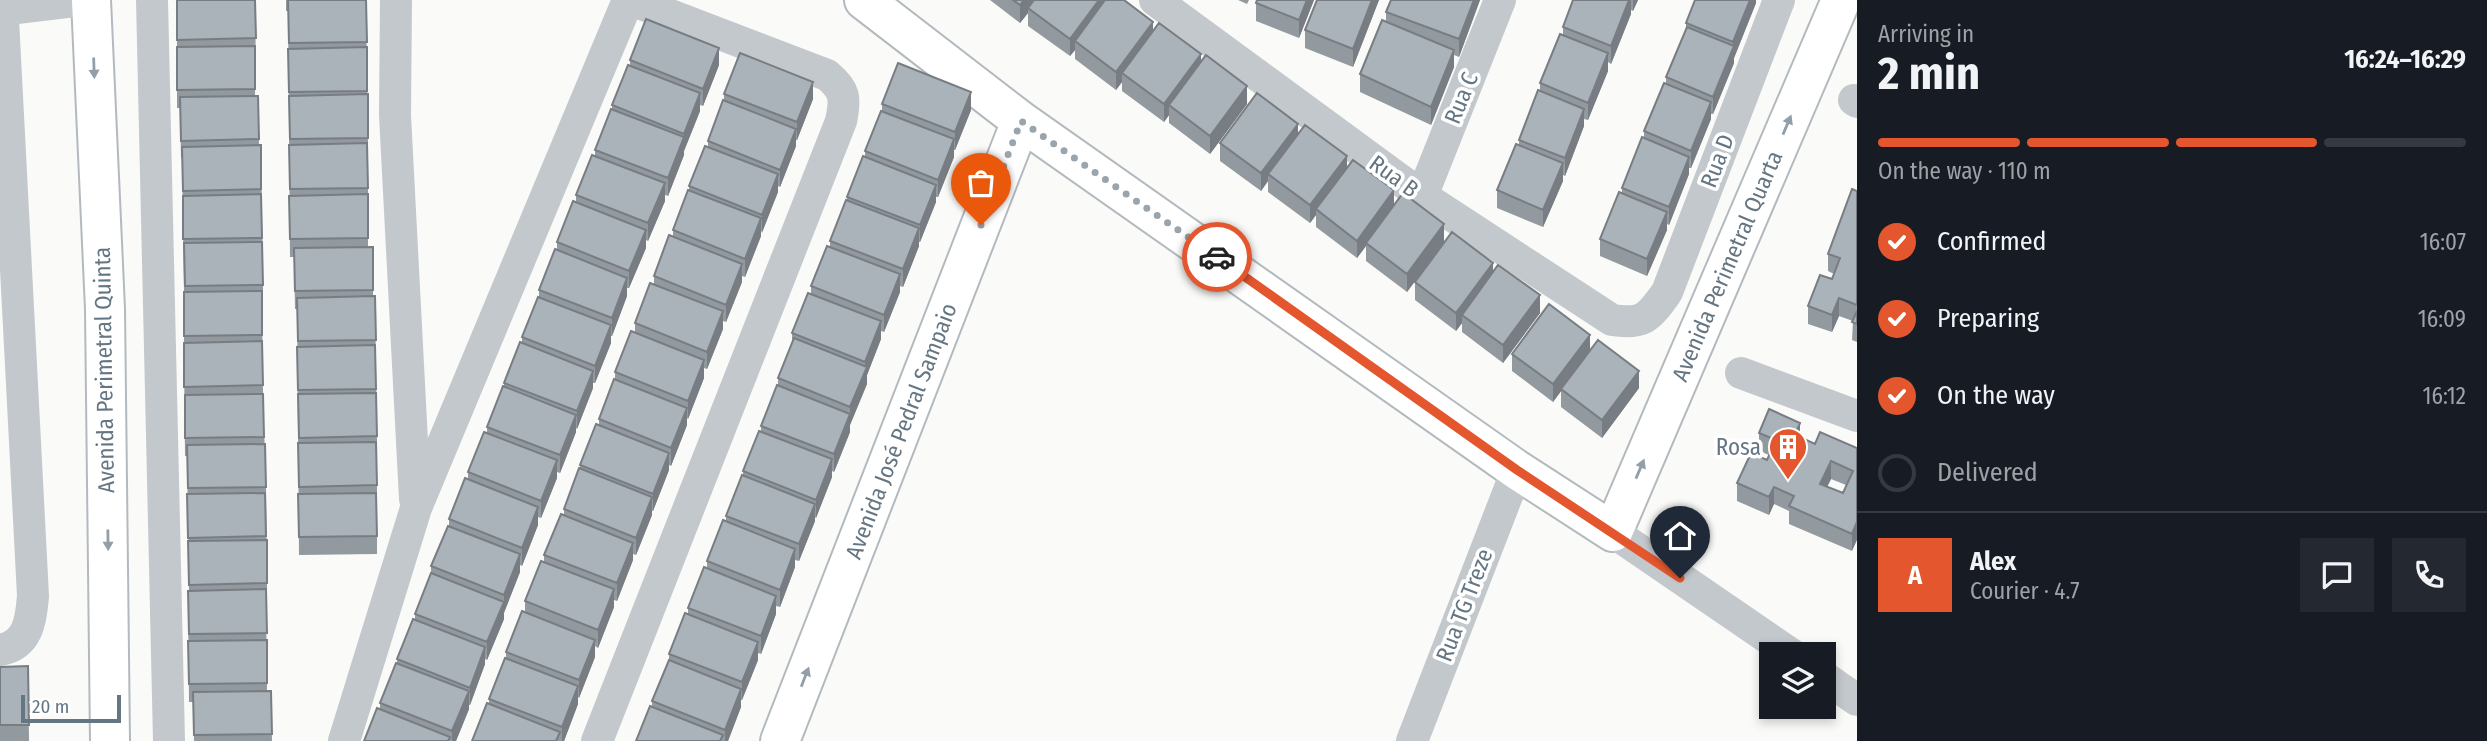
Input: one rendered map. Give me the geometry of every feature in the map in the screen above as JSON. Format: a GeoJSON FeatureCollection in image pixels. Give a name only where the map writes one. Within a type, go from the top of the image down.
{"type":"FeatureCollection","features":[{"type":"Feature","properties":{"kind":"main road","name":"Avenida Perimetral Quinta"},"geometry":{"type":"LineString","coordinates":[[92,0],[105,309],[110,741]]}},
{"type":"Feature","properties":{"kind":"main road"},"geometry":{"type":"LineString","coordinates":[[864,0],[1021,121],[1517,470],[1613,532]]}},
{"type":"Feature","properties":{"kind":"main road","name":"Avenida Perimetral Quarta"},"geometry":{"type":"LineString","coordinates":[[1613,532],[1841,0]]}},
{"type":"Feature","properties":{"kind":"main road","name":"Avenida José Pedral Sampaio"},"geometry":{"type":"LineString","coordinates":[[780,741],[1021,121]]}},
{"type":"Feature","properties":{"kind":"street"},"geometry":{"type":"LineString","coordinates":[[0,650],[20,642],[31,623],[33,596],[12,424],[2,7],[83,0]]}},
{"type":"Feature","properties":{"kind":"street"},"geometry":{"type":"LineString","coordinates":[[152,0],[169,741]]}},
{"type":"Feature","properties":{"kind":"street"},"geometry":{"type":"LineString","coordinates":[[396,0],[395,115],[416,508]]}},
{"type":"Feature","properties":{"kind":"street"},"geometry":{"type":"LineString","coordinates":[[344,741],[416,508],[630,0],[827,75],[838,84],[845,101],[841,121],[597,741]]}},
{"type":"Feature","properties":{"kind":"street","name":"Rua B"},"geometry":{"type":"LineString","coordinates":[[1155,0],[1422,196],[1612,320],[1633,323],[1646,317]]}},
{"type":"Feature","properties":{"kind":"street","name":"Rua C"},"geometry":{"type":"LineString","coordinates":[[1422,196],[1500,0]]}},
{"type":"Feature","properties":{"kind":"street","name":"Rua D"},"geometry":{"type":"LineString","coordinates":[[1646,317],[1667,292],[1779,0]]}},
{"type":"Feature","properties":{"kind":"street"},"geometry":{"type":"LineString","coordinates":[[1741,373],[1857,415]]}},
{"type":"Feature","properties":{"kind":"street","name":"Rua TG Treze"},"geometry":{"type":"LineString","coordinates":[[1412,741],[1517,470]]}},
{"type":"Feature","properties":{"kind":"street"},"geometry":{"type":"LineString","coordinates":[[1613,532],[1773,642]]}},
{"type":"Feature","properties":{"kind":"street"},"geometry":{"type":"LineString","coordinates":[[1836,685],[1857,700]]}},
{"type":"Feature","properties":{"kind":"building"},"geometry":{"type":"Polygon","coordinates":[[[177,0],[255,0],[256,38],[177,40],[177,0]]]}},
{"type":"Feature","properties":{"kind":"building"},"geometry":{"type":"Polygon","coordinates":[[[288,0],[366,0],[367,42],[289,43],[288,0]]]}},
{"type":"Feature","properties":{"kind":"building"},"geometry":{"type":"Polygon","coordinates":[[[1034,0],[1099,0],[1070,39],[1028,8],[1034,0]]]}},
{"type":"Feature","properties":{"kind":"building"},"geometry":{"type":"Polygon","coordinates":[[[1105,0],[1124,0],[1153,22],[1116,72],[1075,41],[1105,0]]]}},
{"type":"Feature","properties":{"kind":"building"},"geometry":{"type":"Polygon","coordinates":[[[1257,0],[1307,0],[1299,20],[1256,3],[1257,0]]]}},
{"type":"Feature","properties":{"kind":"building"},"geometry":{"type":"Polygon","coordinates":[[[1317,0],[1372,0],[1353,49],[1305,30],[1317,0]]]}},
{"type":"Feature","properties":{"kind":"building"},"geometry":{"type":"Polygon","coordinates":[[[1391,0],[1474,0],[1459,39],[1386,12],[1391,0]]]}},
{"type":"Feature","properties":{"kind":"building"},"geometry":{"type":"Polygon","coordinates":[[[1573,0],[1629,0],[1611,46],[1563,27],[1573,0]]]}},
{"type":"Feature","properties":{"kind":"building"},"geometry":{"type":"Polygon","coordinates":[[[1695,0],[1750,0],[1733,42],[1686,23],[1695,0]]]}},
{"type":"Feature","properties":{"kind":"building"},"geometry":{"type":"Polygon","coordinates":[[[646,19],[719,48],[703,89],[630,60],[646,19]]]}},
{"type":"Feature","properties":{"kind":"building"},"geometry":{"type":"Polygon","coordinates":[[[1382,20],[1454,50],[1431,107],[1360,74],[1382,20]]]}},
{"type":"Feature","properties":{"kind":"building"},"geometry":{"type":"Polygon","coordinates":[[[1159,23],[1201,54],[1164,104],[1122,73],[1159,23]]]}},
{"type":"Feature","properties":{"kind":"building"},"geometry":{"type":"Polygon","coordinates":[[[1687,27],[1734,46],[1713,97],[1666,77],[1687,27]]]}},
{"type":"Feature","properties":{"kind":"building"},"geometry":{"type":"Polygon","coordinates":[[[1560,34],[1608,53],[1588,103],[1540,83],[1560,34]]]}},
{"type":"Feature","properties":{"kind":"building"},"geometry":{"type":"Polygon","coordinates":[[[255,46],[255,89],[177,90],[177,47],[255,46]]]}},
{"type":"Feature","properties":{"kind":"building"},"geometry":{"type":"Polygon","coordinates":[[[367,47],[367,91],[289,92],[288,49],[367,47]]]}},
{"type":"Feature","properties":{"kind":"building"},"geometry":{"type":"Polygon","coordinates":[[[740,53],[813,82],[797,122],[724,94],[740,53]]]}},
{"type":"Feature","properties":{"kind":"building"},"geometry":{"type":"Polygon","coordinates":[[[1206,55],[1247,86],[1210,136],[1169,105],[1206,55]]]}},
{"type":"Feature","properties":{"kind":"building"},"geometry":{"type":"Polygon","coordinates":[[[898,63],[971,92],[955,132],[882,104],[898,63]]]}},
{"type":"Feature","properties":{"kind":"building"},"geometry":{"type":"Polygon","coordinates":[[[628,65],[700,93],[684,134],[612,105],[628,65]]]}},
{"type":"Feature","properties":{"kind":"building"},"geometry":{"type":"Polygon","coordinates":[[[1664,83],[1711,102],[1691,151],[1644,131],[1664,83]]]}},
{"type":"Feature","properties":{"kind":"building"},"geometry":{"type":"Polygon","coordinates":[[[1538,90],[1584,109],[1565,158],[1519,140],[1538,90]]]}},
{"type":"Feature","properties":{"kind":"building"},"geometry":{"type":"Polygon","coordinates":[[[1257,93],[1298,124],[1261,173],[1220,143],[1257,93]]]}},
{"type":"Feature","properties":{"kind":"building"},"geometry":{"type":"Polygon","coordinates":[[[368,94],[368,138],[290,139],[289,96],[368,94]]]}},
{"type":"Feature","properties":{"kind":"building"},"geometry":{"type":"Polygon","coordinates":[[[258,96],[259,139],[181,141],[180,97],[258,96]]]}},
{"type":"Feature","properties":{"kind":"building"},"geometry":{"type":"Polygon","coordinates":[[[723,100],[796,129],[780,170],[708,141],[723,100]]]}},
{"type":"Feature","properties":{"kind":"building"},"geometry":{"type":"Polygon","coordinates":[[[611,109],[684,137],[668,178],[595,150],[611,109]]]}},
{"type":"Feature","properties":{"kind":"building"},"geometry":{"type":"Polygon","coordinates":[[[881,111],[954,139],[938,180],[865,151],[881,111]]]}},
{"type":"Feature","properties":{"kind":"building"},"geometry":{"type":"Polygon","coordinates":[[[1305,125],[1347,156],[1310,205],[1268,174],[1305,125]]]}},
{"type":"Feature","properties":{"kind":"building"},"geometry":{"type":"Polygon","coordinates":[[[1642,137],[1689,157],[1669,207],[1622,188],[1642,137]]]}},
{"type":"Feature","properties":{"kind":"building"},"geometry":{"type":"Polygon","coordinates":[[[367,143],[368,188],[290,189],[289,145],[367,143]]]}},
{"type":"Feature","properties":{"kind":"building"},"geometry":{"type":"Polygon","coordinates":[[[1516,144],[1563,163],[1543,210],[1497,190],[1516,144]]]}},
{"type":"Feature","properties":{"kind":"building"},"geometry":{"type":"Polygon","coordinates":[[[261,145],[261,189],[183,191],[182,147],[261,145]]]}},
{"type":"Feature","properties":{"kind":"building"},"geometry":{"type":"Polygon","coordinates":[[[705,146],[778,174],[762,215],[689,186],[705,146]]]}},
{"type":"Feature","properties":{"kind":"building"},"geometry":{"type":"Polygon","coordinates":[[[592,155],[665,183],[648,223],[576,195],[592,155]]]}},
{"type":"Feature","properties":{"kind":"building"},"geometry":{"type":"Polygon","coordinates":[[[863,156],[936,185],[920,225],[847,197],[863,156]]]}},
{"type":"Feature","properties":{"kind":"building"},"geometry":{"type":"Polygon","coordinates":[[[1353,160],[1394,190],[1357,241],[1316,209],[1353,160]]]}},
{"type":"Feature","properties":{"kind":"building"},"geometry":{"type":"Polygon","coordinates":[[[1852,189],[1857,191],[1857,305],[1839,298],[1832,315],[1808,306],[1820,275],[1832,279],[1840,258],[1828,254],[1852,189]]]}},
{"type":"Feature","properties":{"kind":"building"},"geometry":{"type":"Polygon","coordinates":[[[688,190],[761,218],[745,259],[673,230],[688,190]]]}},
{"type":"Feature","properties":{"kind":"building"},"geometry":{"type":"Polygon","coordinates":[[[1619,192],[1667,212],[1647,259],[1600,239],[1619,192]]]}},
{"type":"Feature","properties":{"kind":"building"},"geometry":{"type":"Polygon","coordinates":[[[1403,193],[1444,224],[1407,274],[1366,243],[1403,193]]]}},
{"type":"Feature","properties":{"kind":"building"},"geometry":{"type":"Polygon","coordinates":[[[261,194],[262,238],[183,239],[183,196],[261,194]]]}},
{"type":"Feature","properties":{"kind":"building"},"geometry":{"type":"Polygon","coordinates":[[[368,194],[368,238],[290,239],[289,196],[368,194]]]}},
{"type":"Feature","properties":{"kind":"building"},"geometry":{"type":"Polygon","coordinates":[[[846,200],[919,228],[903,269],[830,241],[846,200]]]}},
{"type":"Feature","properties":{"kind":"building"},"geometry":{"type":"Polygon","coordinates":[[[573,201],[646,230],[629,271],[557,242],[573,201]]]}},
{"type":"Feature","properties":{"kind":"building"},"geometry":{"type":"Polygon","coordinates":[[[1452,232],[1493,263],[1456,313],[1415,282],[1452,232]]]}},
{"type":"Feature","properties":{"kind":"building"},"geometry":{"type":"Polygon","coordinates":[[[669,235],[742,264],[726,305],[654,276],[669,235]]]}},
{"type":"Feature","properties":{"kind":"building"},"geometry":{"type":"Polygon","coordinates":[[[262,242],[263,285],[185,286],[184,243],[262,242]]]}},
{"type":"Feature","properties":{"kind":"building"},"geometry":{"type":"Polygon","coordinates":[[[827,246],[900,274],[884,315],[811,286],[827,246]]]}},
{"type":"Feature","properties":{"kind":"building"},"geometry":{"type":"Polygon","coordinates":[[[373,247],[373,290],[295,291],[294,248],[373,247]]]}},
{"type":"Feature","properties":{"kind":"building"},"geometry":{"type":"Polygon","coordinates":[[[555,249],[627,278],[612,318],[539,290],[555,249]]]}},
{"type":"Feature","properties":{"kind":"building"},"geometry":{"type":"Polygon","coordinates":[[[1498,265],[1540,295],[1503,345],[1462,315],[1498,265]]]}},
{"type":"Feature","properties":{"kind":"building"},"geometry":{"type":"Polygon","coordinates":[[[650,283],[723,311],[707,352],[635,323],[650,283]]]}},
{"type":"Feature","properties":{"kind":"building"},"geometry":{"type":"Polygon","coordinates":[[[262,291],[262,335],[184,336],[184,292],[262,291]]]}},
{"type":"Feature","properties":{"kind":"building"},"geometry":{"type":"Polygon","coordinates":[[[808,293],[881,321],[865,362],[792,333],[808,293]]]}},
{"type":"Feature","properties":{"kind":"building"},"geometry":{"type":"Polygon","coordinates":[[[375,296],[376,340],[298,341],[297,298],[375,296]]]}},
{"type":"Feature","properties":{"kind":"building"},"geometry":{"type":"Polygon","coordinates":[[[538,297],[611,325],[595,366],[522,337],[538,297]]]}},
{"type":"Feature","properties":{"kind":"building"},"geometry":{"type":"Polygon","coordinates":[[[1549,304],[1590,335],[1553,384],[1512,354],[1549,304]]]}},
{"type":"Feature","properties":{"kind":"building"},"geometry":{"type":"Polygon","coordinates":[[[1857,311],[1857,324],[1852,322],[1857,311]]]}},
{"type":"Feature","properties":{"kind":"building"},"geometry":{"type":"Polygon","coordinates":[[[631,331],[704,360],[688,401],[615,372],[631,331]]]}},
{"type":"Feature","properties":{"kind":"building"},"geometry":{"type":"Polygon","coordinates":[[[794,338],[867,367],[850,407],[778,378],[794,338]]]}},
{"type":"Feature","properties":{"kind":"building"},"geometry":{"type":"Polygon","coordinates":[[[1598,340],[1639,371],[1602,420],[1561,389],[1598,340]]]}},
{"type":"Feature","properties":{"kind":"building"},"geometry":{"type":"Polygon","coordinates":[[[262,341],[263,385],[184,387],[184,343],[262,341]]]}},
{"type":"Feature","properties":{"kind":"building"},"geometry":{"type":"Polygon","coordinates":[[[520,342],[593,371],[577,411],[504,383],[520,342]]]}},
{"type":"Feature","properties":{"kind":"building"},"geometry":{"type":"Polygon","coordinates":[[[375,345],[376,389],[298,390],[297,347],[375,345]]]}},
{"type":"Feature","properties":{"kind":"building"},"geometry":{"type":"Polygon","coordinates":[[[614,379],[687,408],[671,448],[599,419],[614,379]]]}},
{"type":"Feature","properties":{"kind":"building"},"geometry":{"type":"Polygon","coordinates":[[[777,385],[850,414],[834,454],[761,426],[777,385]]]}},
{"type":"Feature","properties":{"kind":"building"},"geometry":{"type":"Polygon","coordinates":[[[503,386],[576,415],[560,455],[487,427],[503,386]]]}},
{"type":"Feature","properties":{"kind":"building"},"geometry":{"type":"Polygon","coordinates":[[[376,393],[377,436],[299,438],[298,394],[376,393]]]}},
{"type":"Feature","properties":{"kind":"building"},"geometry":{"type":"Polygon","coordinates":[[[263,394],[264,437],[185,438],[185,395],[263,394]]]}},
{"type":"Feature","properties":{"kind":"building"},"geometry":{"type":"Polygon","coordinates":[[[1769,409],[1800,423],[1795,435],[1815,444],[1820,432],[1857,448],[1857,522],[1852,534],[1789,506],[1794,496],[1774,487],[1769,497],[1737,483],[1751,453],[1767,460],[1776,440],[1759,433],[1769,409]],[[1831,461],[1820,484],[1843,493],[1853,471],[1831,461]]]}},
{"type":"Feature","properties":{"kind":"building"},"geometry":{"type":"Polygon","coordinates":[[[596,424],[669,453],[653,494],[580,465],[596,424]]]}},
{"type":"Feature","properties":{"kind":"building"},"geometry":{"type":"Polygon","coordinates":[[[759,431],[832,459],[816,500],[743,471],[759,431]]]}},
{"type":"Feature","properties":{"kind":"building"},"geometry":{"type":"Polygon","coordinates":[[[484,432],[557,460],[541,501],[468,472],[484,432]]]}},
{"type":"Feature","properties":{"kind":"building"},"geometry":{"type":"Polygon","coordinates":[[[376,442],[377,485],[299,487],[298,443],[376,442]]]}},
{"type":"Feature","properties":{"kind":"building"},"geometry":{"type":"Polygon","coordinates":[[[265,444],[266,487],[188,488],[187,445],[265,444]]]}},
{"type":"Feature","properties":{"kind":"building"},"geometry":{"type":"Polygon","coordinates":[[[579,468],[652,497],[636,538],[564,509],[579,468]]]}},
{"type":"Feature","properties":{"kind":"building"},"geometry":{"type":"Polygon","coordinates":[[[742,475],[815,504],[799,544],[726,516],[742,475]]]}},
{"type":"Feature","properties":{"kind":"building"},"geometry":{"type":"Polygon","coordinates":[[[465,478],[538,507],[522,548],[449,519],[465,478]]]}},
{"type":"Feature","properties":{"kind":"building"},"geometry":{"type":"Polygon","coordinates":[[[265,493],[266,536],[188,538],[187,494],[265,493]]]}},
{"type":"Feature","properties":{"kind":"building"},"geometry":{"type":"Polygon","coordinates":[[[376,493],[377,536],[299,537],[298,494],[376,493]]]}},
{"type":"Feature","properties":{"kind":"building"},"geometry":{"type":"Polygon","coordinates":[[[561,514],[633,543],[617,583],[544,555],[561,514]]]}},
{"type":"Feature","properties":{"kind":"building"},"geometry":{"type":"Polygon","coordinates":[[[723,520],[795,549],[780,590],[707,561],[723,520]]]}},
{"type":"Feature","properties":{"kind":"building"},"geometry":{"type":"Polygon","coordinates":[[[448,526],[520,554],[504,595],[431,566],[448,526]]]}},
{"type":"Feature","properties":{"kind":"building"},"geometry":{"type":"Polygon","coordinates":[[[267,540],[267,583],[189,585],[188,541],[267,540]]]}},
{"type":"Feature","properties":{"kind":"building"},"geometry":{"type":"Polygon","coordinates":[[[541,561],[614,589],[598,630],[525,601],[541,561]]]}},
{"type":"Feature","properties":{"kind":"building"},"geometry":{"type":"Polygon","coordinates":[[[704,567],[776,596],[761,636],[688,608],[704,567]]]}},
{"type":"Feature","properties":{"kind":"building"},"geometry":{"type":"Polygon","coordinates":[[[431,573],[504,602],[487,642],[415,614],[431,573]]]}},
{"type":"Feature","properties":{"kind":"building"},"geometry":{"type":"Polygon","coordinates":[[[266,589],[267,633],[189,634],[188,591],[266,589]]]}},
{"type":"Feature","properties":{"kind":"building"},"geometry":{"type":"Polygon","coordinates":[[[522,611],[595,640],[579,680],[506,652],[522,611]]]}},
{"type":"Feature","properties":{"kind":"building"},"geometry":{"type":"Polygon","coordinates":[[[685,613],[758,642],[742,682],[669,654],[685,613]]]}},
{"type":"Feature","properties":{"kind":"building"},"geometry":{"type":"Polygon","coordinates":[[[413,619],[485,647],[470,688],[397,659],[413,619]]]}},
{"type":"Feature","properties":{"kind":"building"},"geometry":{"type":"Polygon","coordinates":[[[267,640],[267,683],[189,684],[188,641],[267,640]]]}},
{"type":"Feature","properties":{"kind":"building"},"geometry":{"type":"Polygon","coordinates":[[[505,658],[578,686],[562,727],[489,699],[505,658]]]}},
{"type":"Feature","properties":{"kind":"building"},"geometry":{"type":"Polygon","coordinates":[[[669,660],[741,689],[725,730],[652,701],[669,660]]]}},
{"type":"Feature","properties":{"kind":"building"},"geometry":{"type":"Polygon","coordinates":[[[396,663],[469,691],[452,731],[380,703],[396,663]]]}},
{"type":"Feature","properties":{"kind":"building"},"geometry":{"type":"Polygon","coordinates":[[[28,666],[29,725],[0,725],[0,667],[28,666]]]}},
{"type":"Feature","properties":{"kind":"building"},"geometry":{"type":"Polygon","coordinates":[[[271,691],[272,734],[194,735],[193,692],[271,691]]]}},
{"type":"Feature","properties":{"kind":"building"},"geometry":{"type":"Polygon","coordinates":[[[487,703],[560,732],[556,741],[472,741],[487,703]]]}},
{"type":"Feature","properties":{"kind":"building"},"geometry":{"type":"Polygon","coordinates":[[[650,706],[723,735],[720,741],[636,741],[650,706]]]}},
{"type":"Feature","properties":{"kind":"building"},"geometry":{"type":"Polygon","coordinates":[[[377,708],[450,737],[448,741],[364,741],[377,708]]]}},
{"type":"Feature","properties":{"kind":"way so far"},"geometry":{"type":"LineString","coordinates":[[981,225],[1021,121],[1217,257]]}},
{"type":"Feature","properties":{"kind":"place","name":"Rosa"},"geometry":{"type":"Point","coordinates":[1788,481]}},
{"type":"Feature","properties":{"kind":"route"},"geometry":{"type":"LineString","coordinates":[[1217,257],[1517,470],[1680,578]]}}]}
